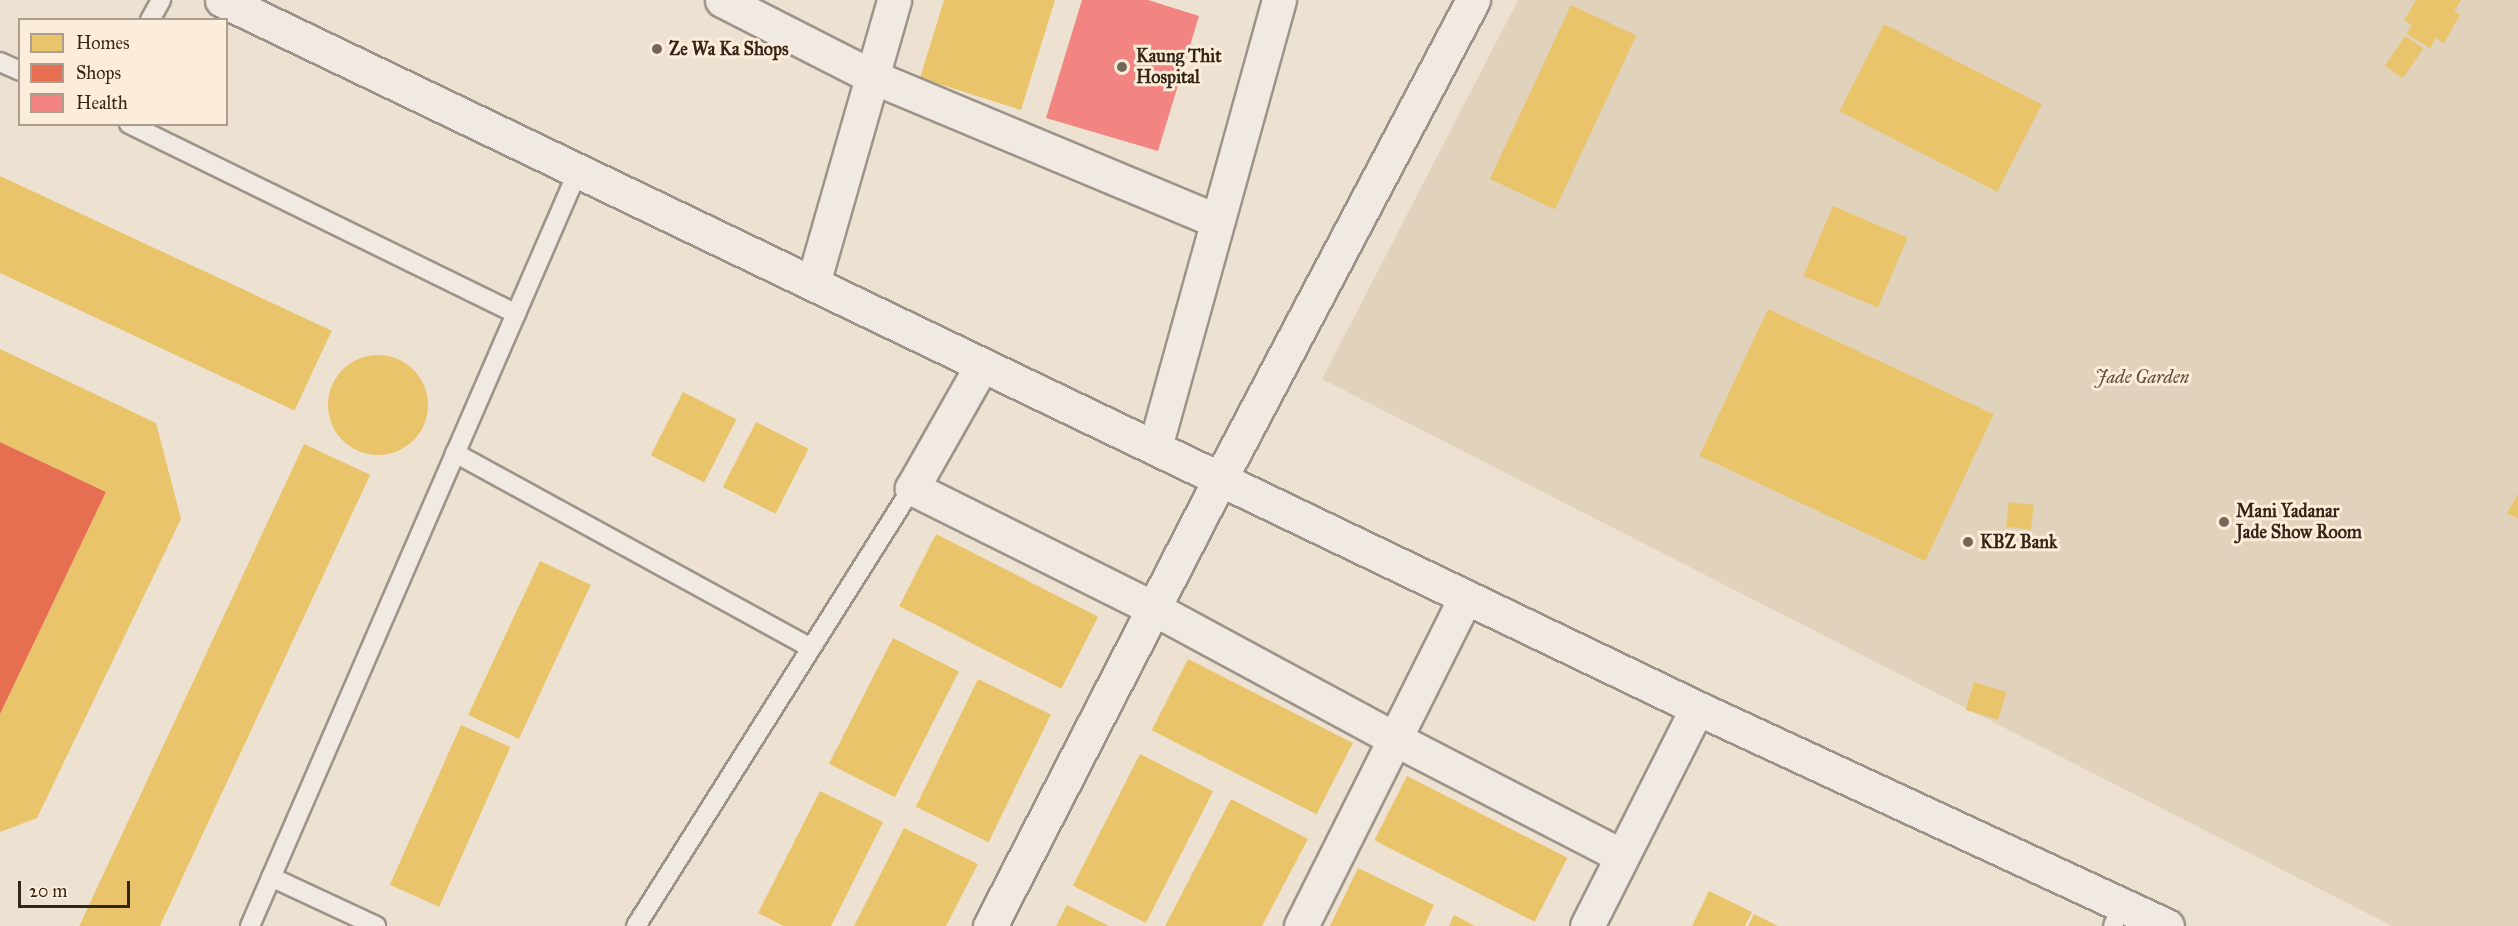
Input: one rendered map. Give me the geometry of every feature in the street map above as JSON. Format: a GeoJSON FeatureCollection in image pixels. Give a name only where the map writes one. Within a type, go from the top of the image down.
{"type":"FeatureCollection","features":[{"type":"Feature","properties":{"kind":"street"},"geometry":{"type":"LineString","coordinates":[[222,0],[1697,708],[2117,915],[2167,926]]}},
{"type":"Feature","properties":{"kind":"street"},"geometry":{"type":"LineString","coordinates":[[722,0],[873,77],[1217,221]]}},
{"type":"Feature","properties":{"kind":"street"},"geometry":{"type":"LineString","coordinates":[[813,283],[894,0]]}},
{"type":"Feature","properties":{"kind":"street"},"geometry":{"type":"LineString","coordinates":[[1155,447],[1279,0]]}},
{"type":"Feature","properties":{"kind":"street"},"geometry":{"type":"LineString","coordinates":[[990,926],[1220,479],[1473,0]]}},
{"type":"Feature","properties":{"kind":"street"},"geometry":{"type":"LineString","coordinates":[[982,365],[912,488],[1154,608],[1395,739],[1622,856]]}},
{"type":"Feature","properties":{"kind":"street"},"geometry":{"type":"LineString","coordinates":[[1301,926],[1466,597]]}},
{"type":"Feature","properties":{"kind":"street"},"geometry":{"type":"LineString","coordinates":[[1587,926],[1697,708]]}},
{"type":"Feature","properties":{"kind":"lane"},"geometry":{"type":"LineString","coordinates":[[151,18],[161,0]]}},
{"type":"Feature","properties":{"kind":"lane"},"geometry":{"type":"LineString","coordinates":[[0,62],[18,70]]}},
{"type":"Feature","properties":{"kind":"lane"},"geometry":{"type":"LineString","coordinates":[[133,126],[516,314]]}},
{"type":"Feature","properties":{"kind":"lane"},"geometry":{"type":"LineString","coordinates":[[250,926],[578,171]]}},
{"type":"Feature","properties":{"kind":"lane"},"geometry":{"type":"LineString","coordinates":[[455,453],[810,647]]}},
{"type":"Feature","properties":{"kind":"lane"},"geometry":{"type":"LineString","coordinates":[[636,926],[912,488]]}},
{"type":"Feature","properties":{"kind":"lane"},"geometry":{"type":"LineString","coordinates":[[271,877],[376,926]]}},
{"type":"Feature","properties":{"kind":"green space","name":"Jade Garden"},"geometry":{"type":"Polygon","coordinates":[[[1518,0],[2518,0],[2518,926],[2392,926],[1322,379],[1518,0]]]}},
{"type":"Feature","properties":{"kind":"building: Homes"},"geometry":{"type":"Polygon","coordinates":[[[944,0],[1055,0],[1021,110],[920,78],[944,0]]]}},
{"type":"Feature","properties":{"kind":"building: Homes"},"geometry":{"type":"Polygon","coordinates":[[[2416,0],[2461,0],[2454,11],[2460,15],[2444,43],[2436,38],[2430,48],[2407,34],[2412,25],[2404,20],[2416,0]]]}},
{"type":"Feature","properties":{"kind":"building: Homes"},"geometry":{"type":"Polygon","coordinates":[[[1571,5],[1636,35],[1555,209],[1490,179],[1571,5]]]}},
{"type":"Feature","properties":{"kind":"building: Homes"},"geometry":{"type":"Polygon","coordinates":[[[1884,24],[2042,104],[1997,192],[1840,111],[1884,24]]]}},
{"type":"Feature","properties":{"kind":"building: Homes"},"geometry":{"type":"Polygon","coordinates":[[[2405,36],[2423,48],[2403,78],[2385,66],[2405,36]]]}},
{"type":"Feature","properties":{"kind":"building: Homes"},"geometry":{"type":"Polygon","coordinates":[[[0,176],[332,331],[295,410],[0,273],[0,176]]]}},
{"type":"Feature","properties":{"kind":"building: Homes"},"geometry":{"type":"Polygon","coordinates":[[[1833,206],[1908,238],[1878,308],[1803,276],[1833,206]]]}},
{"type":"Feature","properties":{"kind":"building: Homes"},"geometry":{"type":"Polygon","coordinates":[[[1768,309],[1994,414],[1925,561],[1700,456],[1768,309]]]}},
{"type":"Feature","properties":{"kind":"building: Homes"},"geometry":{"type":"Polygon","coordinates":[[[0,349],[156,423],[181,519],[37,818],[0,832],[0,714],[106,492],[0,442],[0,349]]]}},
{"type":"Feature","properties":{"kind":"building: Homes"},"geometry":{"type":"Polygon","coordinates":[[[378,355],[406,363],[420,377],[428,405],[420,433],[406,447],[378,455],[350,447],[336,433],[328,405],[336,377],[350,363],[378,355]]]}},
{"type":"Feature","properties":{"kind":"building: Homes"},"geometry":{"type":"Polygon","coordinates":[[[683,392],[736,419],[704,483],[651,455],[683,392]]]}},
{"type":"Feature","properties":{"kind":"building: Homes"},"geometry":{"type":"Polygon","coordinates":[[[756,422],[809,449],[775,514],[723,487],[756,422]]]}},
{"type":"Feature","properties":{"kind":"building: Homes"},"geometry":{"type":"Polygon","coordinates":[[[304,444],[370,475],[160,926],[79,926],[304,444]]]}},
{"type":"Feature","properties":{"kind":"building: Homes"},"geometry":{"type":"Polygon","coordinates":[[[2518,494],[2518,519],[2507,513],[2518,494]]]}},
{"type":"Feature","properties":{"kind":"building: Homes"},"geometry":{"type":"Polygon","coordinates":[[[2009,502],[2034,505],[2031,530],[2006,527],[2009,502]]]}},
{"type":"Feature","properties":{"kind":"building: Homes"},"geometry":{"type":"Polygon","coordinates":[[[936,534],[1098,617],[1061,689],[899,606],[936,534]]]}},
{"type":"Feature","properties":{"kind":"building: Homes"},"geometry":{"type":"Polygon","coordinates":[[[540,561],[591,585],[519,739],[468,715],[540,561]]]}},
{"type":"Feature","properties":{"kind":"building: Homes"},"geometry":{"type":"Polygon","coordinates":[[[893,638],[959,672],[895,797],[829,764],[893,638]]]}},
{"type":"Feature","properties":{"kind":"building: Homes"},"geometry":{"type":"Polygon","coordinates":[[[1188,659],[1353,743],[1317,814],[1152,730],[1188,659]]]}},
{"type":"Feature","properties":{"kind":"building: Homes"},"geometry":{"type":"Polygon","coordinates":[[[978,679],[1051,715],[989,842],[916,807],[978,679]]]}},
{"type":"Feature","properties":{"kind":"building: Homes"},"geometry":{"type":"Polygon","coordinates":[[[1974,682],[2007,692],[1998,720],[1966,710],[1974,682]]]}},
{"type":"Feature","properties":{"kind":"building: Homes"},"geometry":{"type":"Polygon","coordinates":[[[461,725],[510,747],[439,907],[390,885],[461,725]]]}},
{"type":"Feature","properties":{"kind":"building: Homes"},"geometry":{"type":"Polygon","coordinates":[[[1140,754],[1213,791],[1146,923],[1073,886],[1140,754]]]}},
{"type":"Feature","properties":{"kind":"building: Homes"},"geometry":{"type":"Polygon","coordinates":[[[1407,776],[1567,858],[1535,922],[1374,840],[1407,776]]]}},
{"type":"Feature","properties":{"kind":"building: Homes"},"geometry":{"type":"Polygon","coordinates":[[[820,791],[883,822],[831,926],[784,926],[758,913],[820,791]]]}},
{"type":"Feature","properties":{"kind":"building: Homes"},"geometry":{"type":"Polygon","coordinates":[[[1231,799],[1308,839],[1262,926],[1165,926],[1231,799]]]}},
{"type":"Feature","properties":{"kind":"building: Homes"},"geometry":{"type":"Polygon","coordinates":[[[904,828],[978,864],[946,926],[854,926],[904,828]]]}},
{"type":"Feature","properties":{"kind":"building: Homes"},"geometry":{"type":"Polygon","coordinates":[[[1358,868],[1434,905],[1424,926],[1330,926],[1358,868]]]}},
{"type":"Feature","properties":{"kind":"building: Homes"},"geometry":{"type":"Polygon","coordinates":[[[1709,891],[1752,912],[1745,926],[1692,926],[1709,891]]]}},
{"type":"Feature","properties":{"kind":"building: Homes"},"geometry":{"type":"Polygon","coordinates":[[[1067,905],[1109,926],[1056,926],[1067,905]]]}},
{"type":"Feature","properties":{"kind":"building: Homes"},"geometry":{"type":"Polygon","coordinates":[[[1754,914],[1778,926],[1748,926],[1754,914]]]}},
{"type":"Feature","properties":{"kind":"building: Homes"},"geometry":{"type":"Polygon","coordinates":[[[1454,915],[1475,926],[1449,926],[1454,915]]]}},
{"type":"Feature","properties":{"kind":"building: Shops"},"geometry":{"type":"Polygon","coordinates":[[[0,442],[106,492],[0,714],[0,442]]]}},
{"type":"Feature","properties":{"kind":"building: Health","name":"Kaung Thit Hospital"},"geometry":{"type":"Polygon","coordinates":[[[1082,0],[1148,0],[1199,16],[1158,151],[1046,118],[1082,0]]]}},
{"type":"Feature","properties":{"kind":"place","name":"Ze Wa Ka Shops"},"geometry":{"type":"Point","coordinates":[657,49]}},
{"type":"Feature","properties":{"kind":"place","name":"Kaung Thit Hospital"},"geometry":{"type":"Point","coordinates":[1122,67]}},
{"type":"Feature","properties":{"kind":"place","name":"Mani Yadanar Jade Show Room"},"geometry":{"type":"Point","coordinates":[2224,522]}},
{"type":"Feature","properties":{"kind":"place","name":"KBZ Bank"},"geometry":{"type":"Point","coordinates":[1968,542]}}]}
